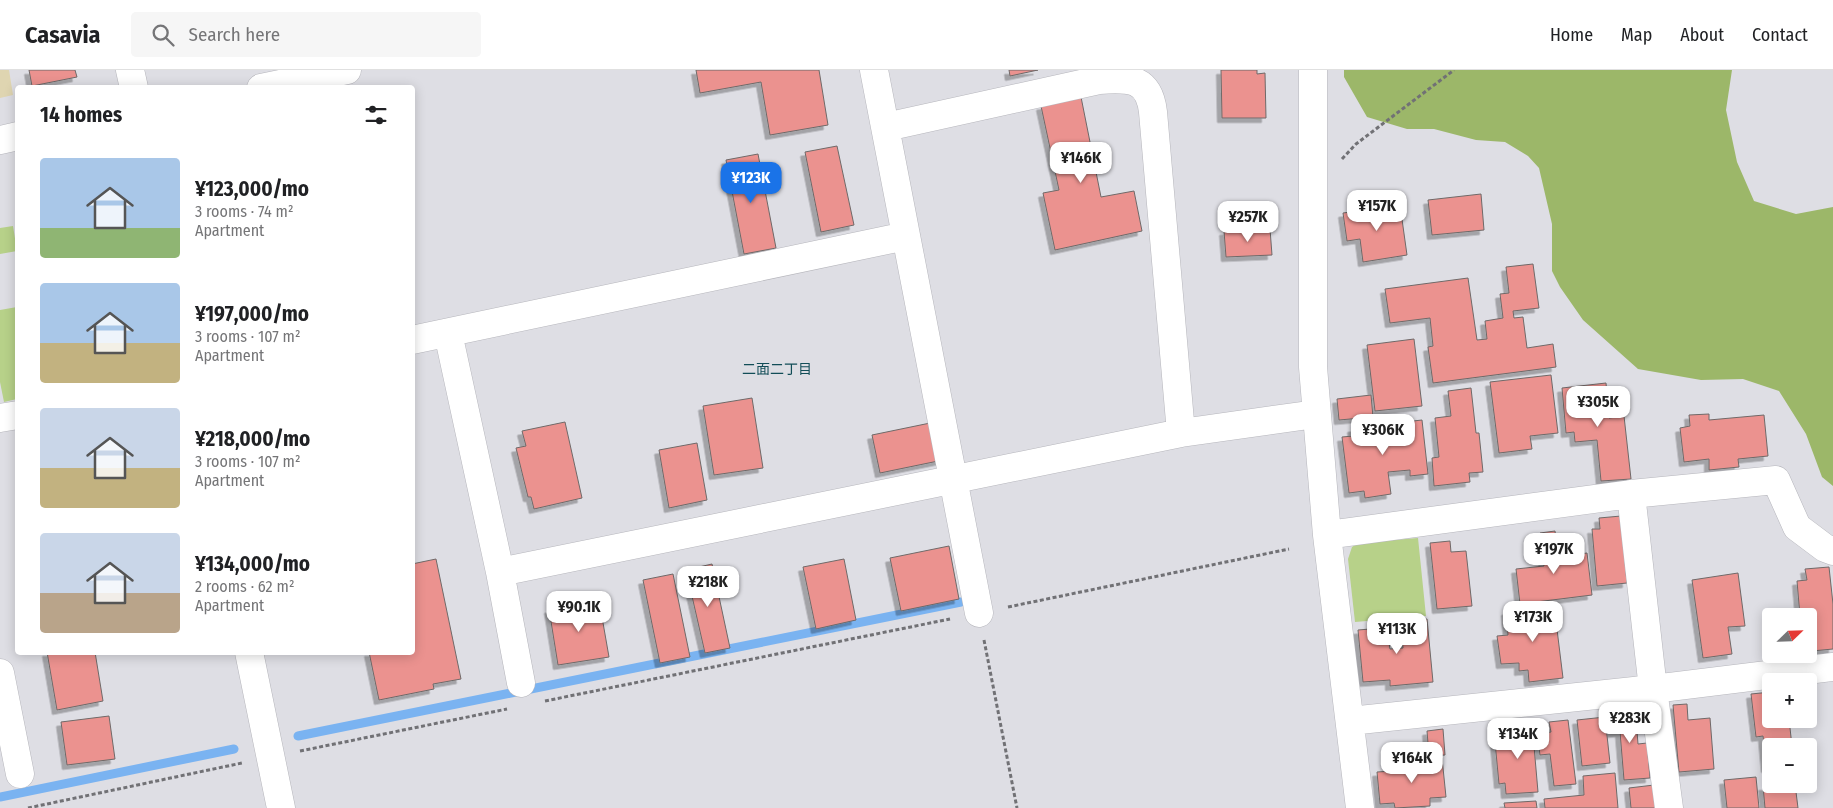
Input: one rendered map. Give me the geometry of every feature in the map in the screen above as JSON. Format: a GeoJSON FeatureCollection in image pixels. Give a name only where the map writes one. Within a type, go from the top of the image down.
{"type":"FeatureCollection","features":[{"type":"Feature","properties":{"kind":"street"},"geometry":{"type":"LineString","coordinates":[[130,70],[133,85]]}},
{"type":"Feature","properties":{"kind":"street"},"geometry":{"type":"LineString","coordinates":[[276,85],[348,70]]}},
{"type":"Feature","properties":{"kind":"street"},"geometry":{"type":"LineString","coordinates":[[874,70],[979,613]]}},
{"type":"Feature","properties":{"kind":"street"},"geometry":{"type":"LineString","coordinates":[[1313,70],[1312,367],[1327,535],[1360,808]]}},
{"type":"Feature","properties":{"kind":"street"},"geometry":{"type":"LineString","coordinates":[[886,127],[1099,80],[1120,79],[1132,81],[1144,87],[1151,98],[1153,112],[1181,433]]}},
{"type":"Feature","properties":{"kind":"street"},"geometry":{"type":"LineString","coordinates":[[0,140],[15,137]]}},
{"type":"Feature","properties":{"kind":"street"},"geometry":{"type":"LineString","coordinates":[[415,340],[906,236]]}},
{"type":"Feature","properties":{"kind":"street"},"geometry":{"type":"LineString","coordinates":[[448,334],[500,572],[517,695]]}},
{"type":"Feature","properties":{"kind":"street"},"geometry":{"type":"LineString","coordinates":[[500,572],[1181,433],[1316,414]]}},
{"type":"Feature","properties":{"kind":"street"},"geometry":{"type":"LineString","coordinates":[[0,418],[15,416]]}},
{"type":"Feature","properties":{"kind":"street"},"geometry":{"type":"LineString","coordinates":[[1327,535],[1631,494],[1776,480],[1798,527],[1825,548],[1833,551]]}},
{"type":"Feature","properties":{"kind":"street"},"geometry":{"type":"LineString","coordinates":[[1631,494],[1653,689],[1670,808]]}},
{"type":"Feature","properties":{"kind":"street"},"geometry":{"type":"LineString","coordinates":[[250,655],[281,808]]}},
{"type":"Feature","properties":{"kind":"street"},"geometry":{"type":"LineString","coordinates":[[1350,721],[1653,689],[1833,667]]}},
{"type":"Feature","properties":{"kind":"street"},"geometry":{"type":"LineString","coordinates":[[0,673],[20,774]]}},
{"type":"Feature","properties":{"kind":"path"},"geometry":{"type":"LineString","coordinates":[[1313,191],[1356,144],[1454,70]]}},
{"type":"Feature","properties":{"kind":"path"},"geometry":{"type":"LineString","coordinates":[[542,702],[1289,549]]}},
{"type":"Feature","properties":{"kind":"path"},"geometry":{"type":"LineString","coordinates":[[979,613],[1017,808]]}},
{"type":"Feature","properties":{"kind":"path"},"geometry":{"type":"LineString","coordinates":[[28,808],[271,757],[517,695]]}},
{"type":"Feature","properties":{"kind":"green space"},"geometry":{"type":"Polygon","coordinates":[[[1344,70],[1732,70],[1726,110],[1737,162],[1754,201],[1796,214],[1833,207],[1833,486],[1822,477],[1806,434],[1779,391],[1743,379],[1701,380],[1638,369],[1583,320],[1560,287],[1552,271],[1552,224],[1539,168],[1528,156],[1505,142],[1476,140],[1434,129],[1407,129],[1367,117],[1344,77],[1344,70]]]}},
{"type":"Feature","properties":{"kind":"green space"},"geometry":{"type":"Polygon","coordinates":[[[13,226],[15,251],[0,254],[0,228],[13,226]]]}},
{"type":"Feature","properties":{"kind":"green space"},"geometry":{"type":"Polygon","coordinates":[[[15,307],[15,399],[4,402],[0,382],[0,310],[15,307]]]}},
{"type":"Feature","properties":{"kind":"green space"},"geometry":{"type":"Polygon","coordinates":[[[1418,538],[1426,616],[1355,622],[1348,559],[1352,547],[1358,543],[1418,538]]]}},
{"type":"Feature","properties":{"kind":"sand"},"geometry":{"type":"Polygon","coordinates":[[[0,70],[9,70],[13,95],[0,98],[0,70]]]}},
{"type":"Feature","properties":{"kind":"building"},"geometry":{"type":"Polygon","coordinates":[[[29,70],[75,70],[77,77],[37,85],[32,85],[29,70]]]}},
{"type":"Feature","properties":{"kind":"building"},"geometry":{"type":"Polygon","coordinates":[[[696,70],[819,70],[828,125],[770,135],[761,82],[700,93],[696,70]]]}},
{"type":"Feature","properties":{"kind":"building"},"geometry":{"type":"Polygon","coordinates":[[[1009,70],[1038,70],[1010,76],[1009,70]]]}},
{"type":"Feature","properties":{"kind":"building"},"geometry":{"type":"Polygon","coordinates":[[[1221,70],[1257,70],[1257,74],[1265,73],[1266,118],[1222,118],[1221,70]]]}},
{"type":"Feature","properties":{"kind":"building"},"geometry":{"type":"Polygon","coordinates":[[[1081,97],[1101,197],[1134,191],[1142,231],[1055,250],[1043,193],[1059,190],[1041,106],[1081,97]]]}},
{"type":"Feature","properties":{"kind":"building"},"geometry":{"type":"Polygon","coordinates":[[[837,146],[854,225],[821,232],[805,152],[837,146]]]}},
{"type":"Feature","properties":{"kind":"building"},"geometry":{"type":"Polygon","coordinates":[[[758,154],[776,248],[744,254],[726,160],[758,154]]]}},
{"type":"Feature","properties":{"kind":"building"},"geometry":{"type":"Polygon","coordinates":[[[1481,194],[1484,230],[1432,235],[1428,200],[1481,194]]]}},
{"type":"Feature","properties":{"kind":"building"},"geometry":{"type":"Polygon","coordinates":[[[1400,205],[1407,255],[1363,262],[1360,239],[1347,241],[1343,213],[1400,205]]]}},
{"type":"Feature","properties":{"kind":"building"},"geometry":{"type":"Polygon","coordinates":[[[1270,229],[1272,255],[1226,257],[1224,231],[1270,229]]]}},
{"type":"Feature","properties":{"kind":"building"},"geometry":{"type":"Polygon","coordinates":[[[1533,264],[1539,308],[1513,311],[1514,318],[1523,317],[1527,348],[1553,344],[1556,367],[1433,383],[1428,347],[1433,346],[1430,318],[1390,323],[1385,289],[1468,278],[1477,340],[1487,339],[1485,321],[1503,318],[1500,294],[1509,293],[1506,267],[1533,264]]]}},
{"type":"Feature","properties":{"kind":"building"},"geometry":{"type":"Polygon","coordinates":[[[1414,339],[1422,406],[1375,411],[1367,345],[1414,339]]]}},
{"type":"Feature","properties":{"kind":"building"},"geometry":{"type":"Polygon","coordinates":[[[1551,375],[1558,433],[1530,436],[1532,449],[1499,453],[1490,382],[1551,375]]]}},
{"type":"Feature","properties":{"kind":"building"},"geometry":{"type":"Polygon","coordinates":[[[1606,383],[1609,418],[1624,416],[1631,479],[1601,481],[1597,440],[1575,442],[1574,432],[1566,433],[1562,388],[1606,383]]]}},
{"type":"Feature","properties":{"kind":"building"},"geometry":{"type":"Polygon","coordinates":[[[1471,388],[1476,433],[1479,433],[1483,472],[1469,473],[1470,482],[1434,486],[1432,458],[1439,457],[1435,418],[1451,416],[1448,391],[1471,388]]]}},
{"type":"Feature","properties":{"kind":"building"},"geometry":{"type":"Polygon","coordinates":[[[1371,395],[1373,417],[1339,420],[1337,399],[1371,395]]]}},
{"type":"Feature","properties":{"kind":"building"},"geometry":{"type":"Polygon","coordinates":[[[752,398],[763,468],[714,475],[703,406],[752,398]]]}},
{"type":"Feature","properties":{"kind":"building"},"geometry":{"type":"Polygon","coordinates":[[[1709,414],[1709,420],[1764,415],[1768,456],[1738,459],[1739,467],[1709,470],[1709,459],[1684,462],[1680,428],[1690,426],[1689,415],[1709,414]]]}},
{"type":"Feature","properties":{"kind":"building"},"geometry":{"type":"Polygon","coordinates":[[[1422,420],[1428,474],[1410,476],[1410,470],[1388,472],[1391,494],[1365,498],[1364,491],[1349,493],[1342,437],[1353,436],[1352,428],[1422,420]]]}},
{"type":"Feature","properties":{"kind":"building"},"geometry":{"type":"Polygon","coordinates":[[[565,422],[582,498],[534,509],[531,497],[528,497],[516,448],[526,446],[522,431],[565,422]]]}},
{"type":"Feature","properties":{"kind":"building"},"geometry":{"type":"Polygon","coordinates":[[[935,422],[943,460],[880,473],[872,435],[935,422]]]}},
{"type":"Feature","properties":{"kind":"building"},"geometry":{"type":"Polygon","coordinates":[[[697,443],[707,500],[669,508],[659,450],[697,443]]]}},
{"type":"Feature","properties":{"kind":"building"},"geometry":{"type":"Polygon","coordinates":[[[1621,516],[1627,583],[1597,586],[1592,529],[1600,529],[1599,518],[1621,516]]]}},
{"type":"Feature","properties":{"kind":"building"},"geometry":{"type":"Polygon","coordinates":[[[1555,531],[1558,557],[1587,553],[1592,595],[1520,604],[1516,569],[1544,566],[1540,533],[1555,531]]]}},
{"type":"Feature","properties":{"kind":"building"},"geometry":{"type":"Polygon","coordinates":[[[1450,541],[1451,552],[1466,551],[1472,606],[1437,609],[1430,543],[1450,541]]]}},
{"type":"Feature","properties":{"kind":"building"},"geometry":{"type":"Polygon","coordinates":[[[949,546],[959,599],[901,611],[890,558],[949,546]]]}},
{"type":"Feature","properties":{"kind":"building"},"geometry":{"type":"Polygon","coordinates":[[[436,559],[461,679],[433,684],[434,689],[379,700],[370,655],[415,655],[415,563],[436,559]]]}},
{"type":"Feature","properties":{"kind":"building"},"geometry":{"type":"Polygon","coordinates":[[[844,559],[856,620],[816,629],[803,567],[844,559]]]}},
{"type":"Feature","properties":{"kind":"building"},"geometry":{"type":"Polygon","coordinates":[[[712,564],[730,648],[705,653],[686,570],[712,564]]]}},
{"type":"Feature","properties":{"kind":"building"},"geometry":{"type":"Polygon","coordinates":[[[1829,567],[1833,604],[1833,649],[1818,650],[1818,608],[1799,608],[1797,581],[1807,580],[1805,569],[1829,567]]]}},
{"type":"Feature","properties":{"kind":"building"},"geometry":{"type":"Polygon","coordinates":[[[1738,573],[1745,626],[1728,627],[1732,654],[1703,658],[1692,580],[1738,573]]]}},
{"type":"Feature","properties":{"kind":"building"},"geometry":{"type":"Polygon","coordinates":[[[673,574],[690,657],[660,663],[643,580],[673,574]]]}},
{"type":"Feature","properties":{"kind":"building"},"geometry":{"type":"Polygon","coordinates":[[[599,600],[609,657],[558,665],[549,609],[599,600]]]}},
{"type":"Feature","properties":{"kind":"building"},"geometry":{"type":"Polygon","coordinates":[[[1554,605],[1563,678],[1529,682],[1528,670],[1519,671],[1519,663],[1501,664],[1497,636],[1508,635],[1506,611],[1554,605]]]}},
{"type":"Feature","properties":{"kind":"building"},"geometry":{"type":"Polygon","coordinates":[[[1427,619],[1433,682],[1390,686],[1390,680],[1363,682],[1358,630],[1382,628],[1383,638],[1388,637],[1390,649],[1403,648],[1400,621],[1427,619]]]}},
{"type":"Feature","properties":{"kind":"building"},"geometry":{"type":"Polygon","coordinates":[[[48,655],[95,655],[103,701],[57,710],[48,655]]]}},
{"type":"Feature","properties":{"kind":"building"},"geometry":{"type":"Polygon","coordinates":[[[1762,693],[1762,728],[1790,728],[1791,738],[1756,737],[1751,694],[1762,693]]]}},
{"type":"Feature","properties":{"kind":"building"},"geometry":{"type":"Polygon","coordinates":[[[1687,704],[1688,720],[1710,718],[1714,769],[1679,772],[1673,705],[1687,704]]]}},
{"type":"Feature","properties":{"kind":"building"},"geometry":{"type":"Polygon","coordinates":[[[1635,706],[1638,744],[1647,743],[1650,778],[1624,780],[1620,732],[1612,733],[1610,708],[1635,706]]]}},
{"type":"Feature","properties":{"kind":"building"},"geometry":{"type":"Polygon","coordinates":[[[109,716],[115,759],[67,765],[61,722],[109,716]]]}},
{"type":"Feature","properties":{"kind":"building"},"geometry":{"type":"Polygon","coordinates":[[[1605,717],[1610,763],[1582,766],[1577,720],[1605,717]]]}},
{"type":"Feature","properties":{"kind":"building"},"geometry":{"type":"Polygon","coordinates":[[[1568,720],[1576,784],[1554,786],[1550,754],[1540,755],[1537,734],[1551,732],[1549,722],[1568,720]]]}},
{"type":"Feature","properties":{"kind":"building"},"geometry":{"type":"Polygon","coordinates":[[[1532,723],[1538,792],[1506,794],[1505,783],[1499,784],[1495,742],[1509,741],[1508,725],[1532,723]]]}},
{"type":"Feature","properties":{"kind":"building"},"geometry":{"type":"Polygon","coordinates":[[[1443,729],[1445,755],[1429,756],[1427,731],[1443,729]]]}},
{"type":"Feature","properties":{"kind":"building"},"geometry":{"type":"Polygon","coordinates":[[[1442,758],[1446,797],[1430,798],[1430,806],[1395,808],[1394,803],[1380,804],[1377,772],[1392,771],[1392,762],[1413,760],[1413,767],[1430,766],[1429,759],[1442,758]]]}},
{"type":"Feature","properties":{"kind":"building"},"geometry":{"type":"Polygon","coordinates":[[[1615,773],[1618,808],[1545,808],[1544,799],[1584,795],[1583,776],[1615,773]]]}},
{"type":"Feature","properties":{"kind":"building"},"geometry":{"type":"Polygon","coordinates":[[[1756,777],[1759,808],[1727,808],[1724,780],[1756,777]]]}},
{"type":"Feature","properties":{"kind":"building"},"geometry":{"type":"Polygon","coordinates":[[[1654,785],[1656,808],[1631,808],[1629,788],[1654,785]]]}},
{"type":"Feature","properties":{"kind":"building"},"geometry":{"type":"Polygon","coordinates":[[[1764,793],[1796,793],[1798,808],[1765,808],[1764,793]]]}},
{"type":"Feature","properties":{"kind":"building"},"geometry":{"type":"Polygon","coordinates":[[[1536,801],[1537,808],[1505,808],[1504,803],[1536,801]]]}},
{"type":"Feature","properties":{"kind":"waterway"},"geometry":{"type":"LineString","coordinates":[[298,736],[961,602]]}},
{"type":"Feature","properties":{"kind":"waterway"},"geometry":{"type":"LineString","coordinates":[[0,797],[234,749]]}},
{"type":"Feature","properties":{"kind":"district","name":"二面二丁目"},"geometry":{"type":"Point","coordinates":[777,369]}}]}
